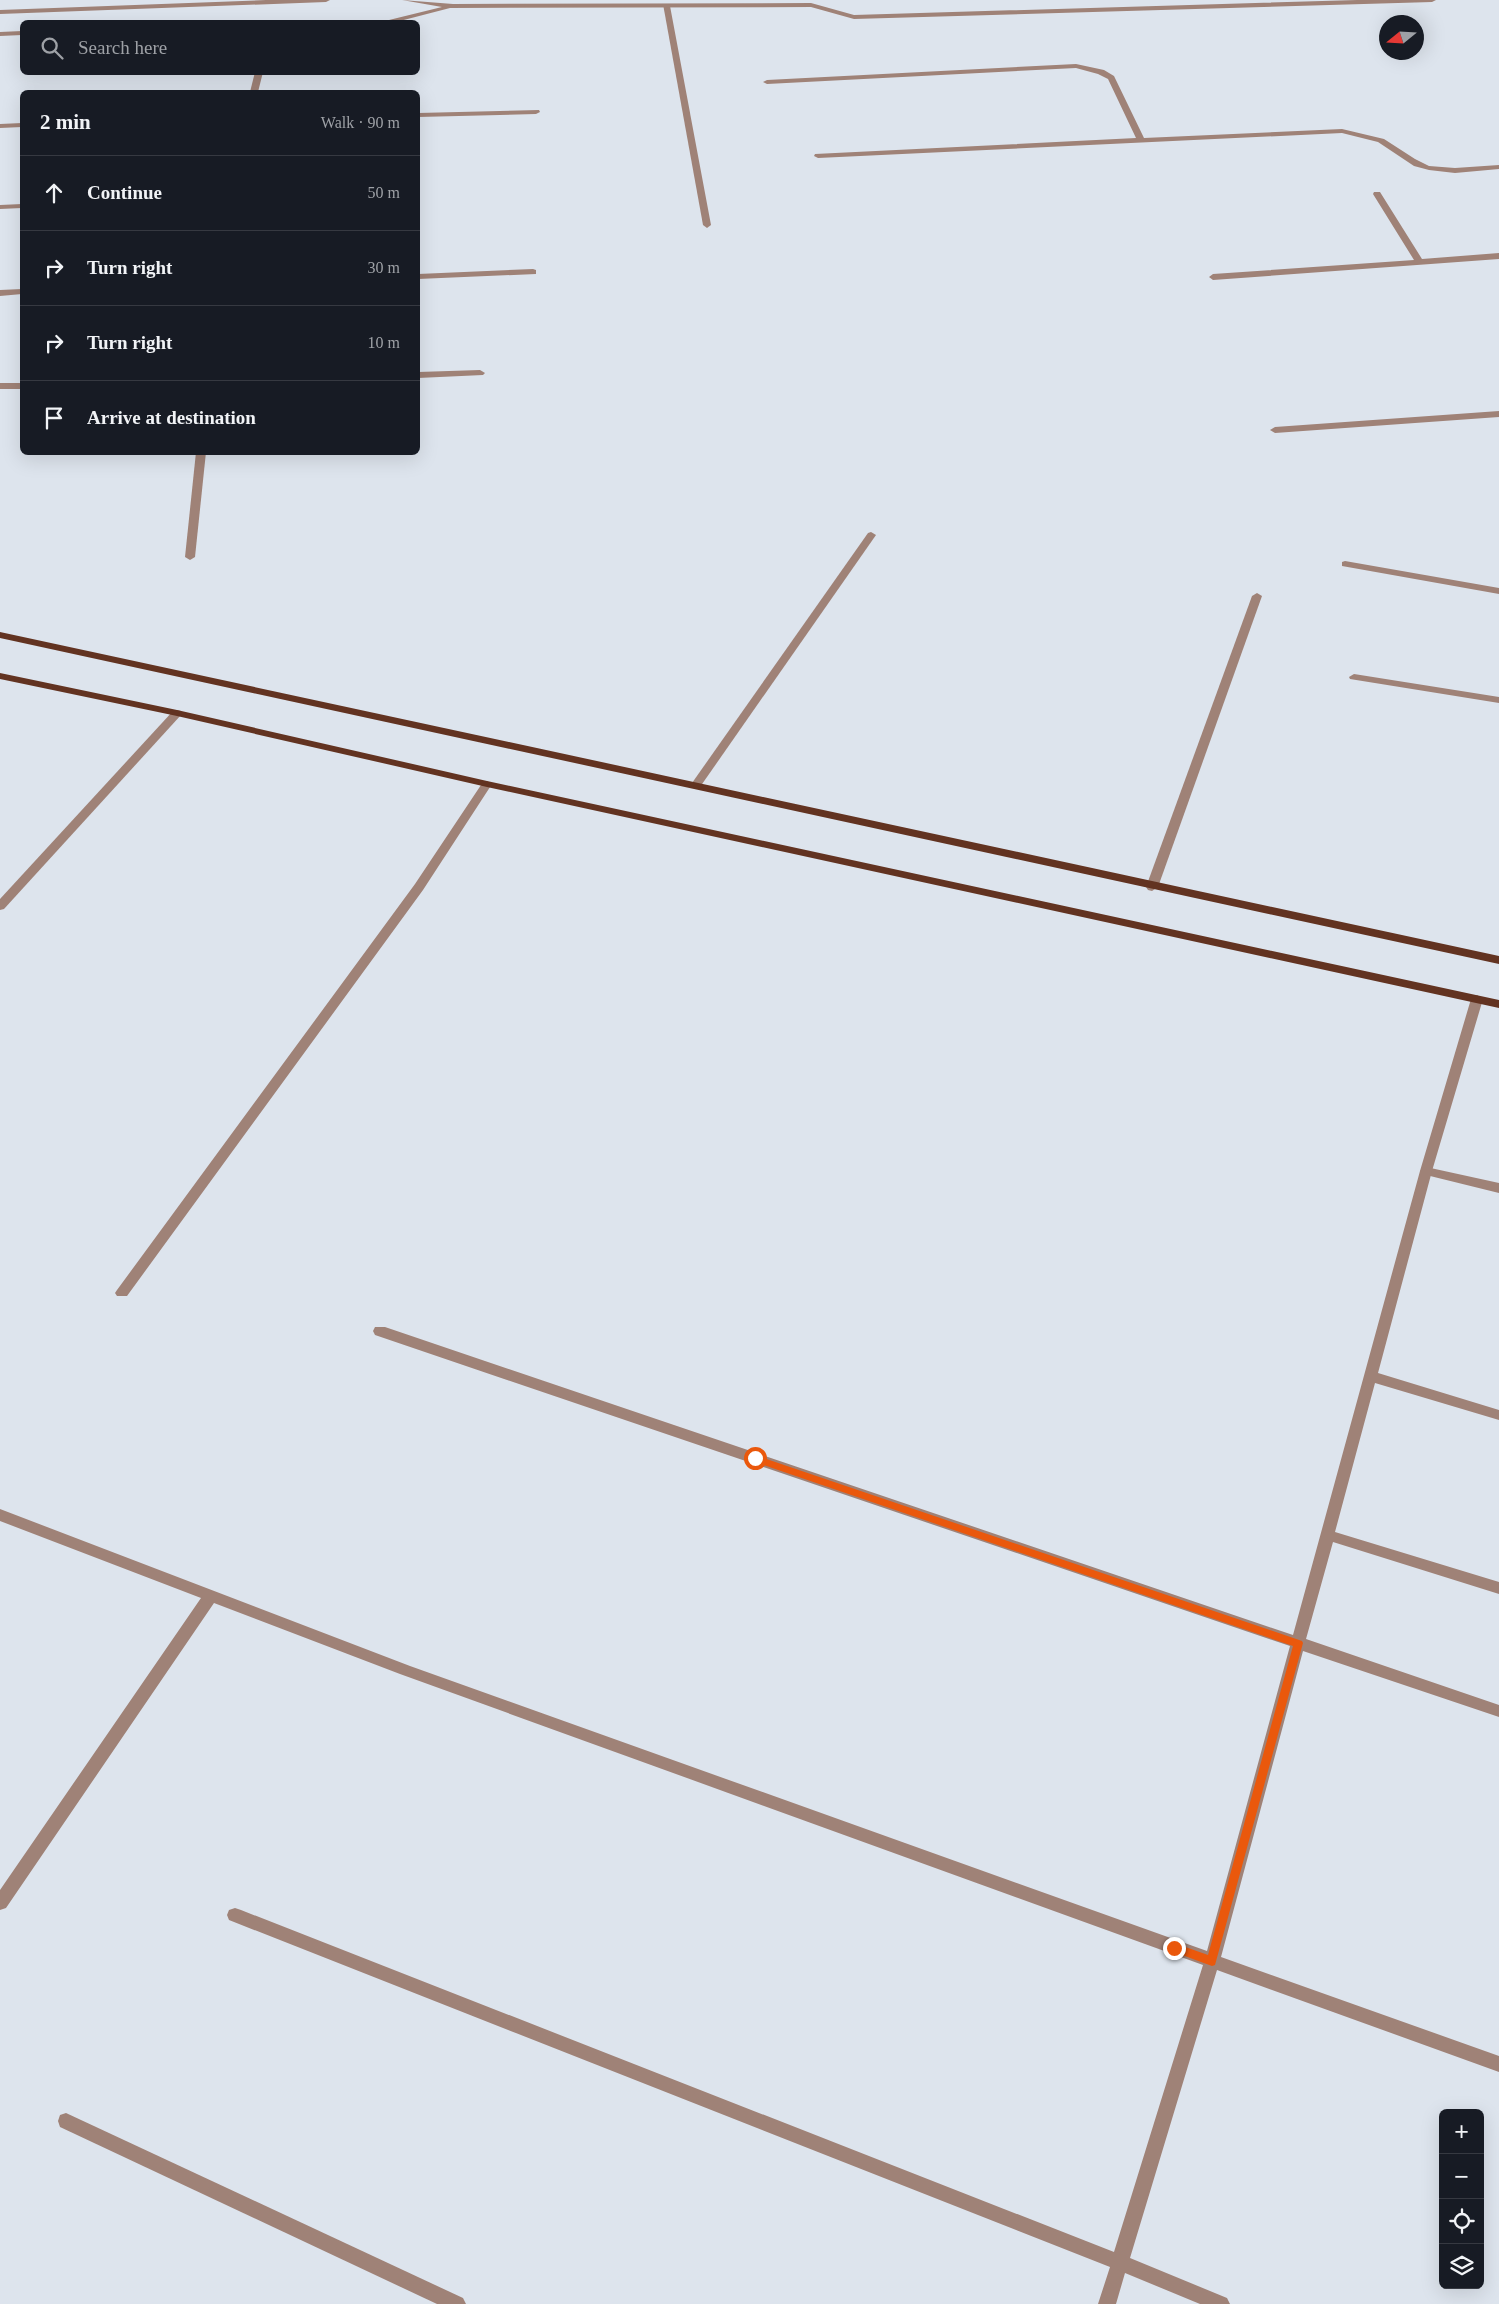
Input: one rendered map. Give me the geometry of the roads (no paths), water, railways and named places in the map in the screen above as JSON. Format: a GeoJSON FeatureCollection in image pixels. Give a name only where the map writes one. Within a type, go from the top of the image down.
{"type":"FeatureCollection","features":[{"type":"Feature","properties":{"kind":"main road"},"geometry":{"type":"LineString","coordinates":[[0,635],[696,785],[1152,887],[1499,960]]}},
{"type":"Feature","properties":{"kind":"main road"},"geometry":{"type":"LineString","coordinates":[[0,676],[178,713],[487,784],[1499,1004]]}},
{"type":"Feature","properties":{"kind":"street"},"geometry":{"type":"LineString","coordinates":[[0,12],[326,0]]}},
{"type":"Feature","properties":{"kind":"street"},"geometry":{"type":"LineString","coordinates":[[406,0],[453,6],[666,6],[776,2],[811,5],[854,16],[1132,4],[1432,0]]}},
{"type":"Feature","properties":{"kind":"street"},"geometry":{"type":"LineString","coordinates":[[811,5],[828,0]]}},
{"type":"Feature","properties":{"kind":"street"},"geometry":{"type":"LineString","coordinates":[[397,20],[453,6]]}},
{"type":"Feature","properties":{"kind":"street"},"geometry":{"type":"LineString","coordinates":[[666,6],[707,225]]}},
{"type":"Feature","properties":{"kind":"street"},"geometry":{"type":"LineString","coordinates":[[0,34],[20,33]]}},
{"type":"Feature","properties":{"kind":"street"},"geometry":{"type":"LineString","coordinates":[[767,82],[1076,66],[1090,68],[1112,78],[1141,141]]}},
{"type":"Feature","properties":{"kind":"street"},"geometry":{"type":"LineString","coordinates":[[254,90],[258,75]]}},
{"type":"Feature","properties":{"kind":"street"},"geometry":{"type":"LineString","coordinates":[[420,115],[536,112]]}},
{"type":"Feature","properties":{"kind":"street"},"geometry":{"type":"LineString","coordinates":[[0,126],[20,125]]}},
{"type":"Feature","properties":{"kind":"street"},"geometry":{"type":"LineString","coordinates":[[818,156],[1342,131],[1375,138],[1386,143],[1409,160],[1429,168],[1499,167]]}},
{"type":"Feature","properties":{"kind":"street"},"geometry":{"type":"LineString","coordinates":[[1377,194],[1420,262]]}},
{"type":"Feature","properties":{"kind":"street"},"geometry":{"type":"LineString","coordinates":[[0,207],[20,206]]}},
{"type":"Feature","properties":{"kind":"street"},"geometry":{"type":"LineString","coordinates":[[1213,277],[1499,256]]}},
{"type":"Feature","properties":{"kind":"street"},"geometry":{"type":"LineString","coordinates":[[420,277],[533,272]]}},
{"type":"Feature","properties":{"kind":"street"},"geometry":{"type":"LineString","coordinates":[[0,293],[20,292]]}},
{"type":"Feature","properties":{"kind":"street"},"geometry":{"type":"LineString","coordinates":[[420,375],[480,374]]}},
{"type":"Feature","properties":{"kind":"street"},"geometry":{"type":"LineString","coordinates":[[0,386],[20,386]]}},
{"type":"Feature","properties":{"kind":"street"},"geometry":{"type":"LineString","coordinates":[[1275,430],[1499,414]]}},
{"type":"Feature","properties":{"kind":"street"},"geometry":{"type":"LineString","coordinates":[[190,557],[201,455]]}},
{"type":"Feature","properties":{"kind":"street"},"geometry":{"type":"LineString","coordinates":[[696,785],[871,535]]}},
{"type":"Feature","properties":{"kind":"street"},"geometry":{"type":"LineString","coordinates":[[1346,564],[1499,591]]}},
{"type":"Feature","properties":{"kind":"street"},"geometry":{"type":"LineString","coordinates":[[1152,887],[1257,596]]}},
{"type":"Feature","properties":{"kind":"street"},"geometry":{"type":"LineString","coordinates":[[1354,677],[1499,700]]}},
{"type":"Feature","properties":{"kind":"street"},"geometry":{"type":"LineString","coordinates":[[0,906],[178,713]]}},
{"type":"Feature","properties":{"kind":"street"},"geometry":{"type":"LineString","coordinates":[[122,1293],[419,887],[487,784]]}},
{"type":"Feature","properties":{"kind":"street"},"geometry":{"type":"LineString","coordinates":[[1106,2304],[1212,1961],[1426,1171],[1477,999]]}},
{"type":"Feature","properties":{"kind":"street"},"geometry":{"type":"LineString","coordinates":[[1426,1171],[1499,1188]]}},
{"type":"Feature","properties":{"kind":"street"},"geometry":{"type":"LineString","coordinates":[[380,1331],[1499,1711]]}},
{"type":"Feature","properties":{"kind":"street"},"geometry":{"type":"LineString","coordinates":[[1370,1376],[1499,1415]]}},
{"type":"Feature","properties":{"kind":"street"},"geometry":{"type":"LineString","coordinates":[[0,1515],[405,1670],[1499,2064]]}},
{"type":"Feature","properties":{"kind":"street"},"geometry":{"type":"LineString","coordinates":[[1327,1535],[1499,1588]]}},
{"type":"Feature","properties":{"kind":"street"},"geometry":{"type":"LineString","coordinates":[[0,1903],[211,1596]]}},
{"type":"Feature","properties":{"kind":"street"},"geometry":{"type":"LineString","coordinates":[[235,1916],[1120,2262],[1221,2304]]}},
{"type":"Feature","properties":{"kind":"street"},"geometry":{"type":"LineString","coordinates":[[66,2121],[457,2304]]}}]}
